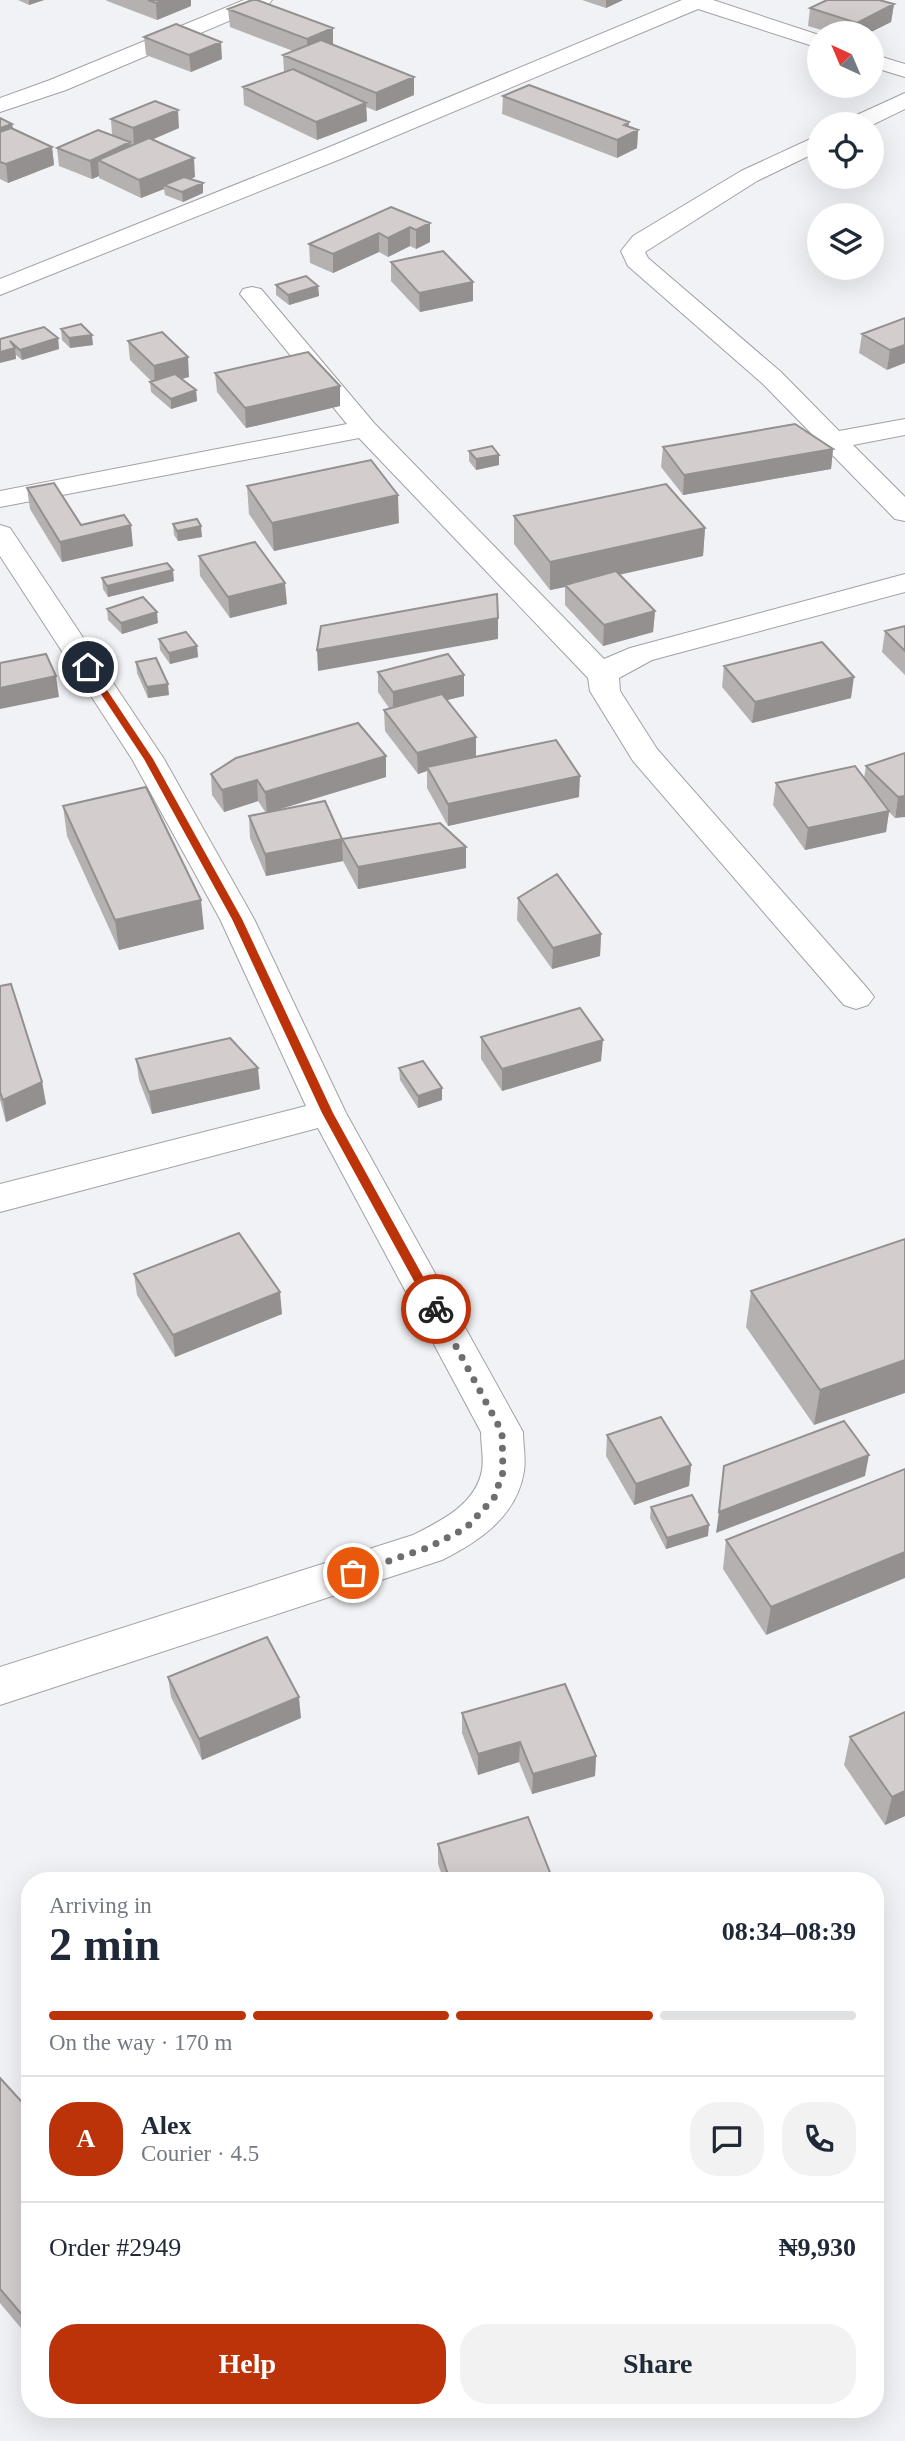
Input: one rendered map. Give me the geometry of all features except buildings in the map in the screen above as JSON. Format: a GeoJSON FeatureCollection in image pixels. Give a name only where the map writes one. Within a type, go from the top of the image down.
{"type":"FeatureCollection","features":[{"type":"Feature","properties":{"kind":"street"},"geometry":{"type":"LineString","coordinates":[[0,105],[58,85],[262,0]]}},
{"type":"Feature","properties":{"kind":"street"},"geometry":{"type":"LineString","coordinates":[[6,279],[335,153],[694,1],[807,38]]}},
{"type":"Feature","properties":{"kind":"street"},"geometry":{"type":"LineString","coordinates":[[884,64],[905,72]]}},
{"type":"Feature","properties":{"kind":"street"},"geometry":{"type":"LineString","coordinates":[[880,112],[905,100]]}},
{"type":"Feature","properties":{"kind":"street"},"geometry":{"type":"LineString","coordinates":[[807,148],[749,176],[642,242],[634,251],[637,261],[772,378],[905,513]]}},
{"type":"Feature","properties":{"kind":"street"},"geometry":{"type":"LineString","coordinates":[[252,294],[365,429],[603,676],[605,691],[644,754],[856,997]]}},
{"type":"Feature","properties":{"kind":"street"},"geometry":{"type":"LineString","coordinates":[[833,440],[905,427]]}},
{"type":"Feature","properties":{"kind":"street"},"geometry":{"type":"LineString","coordinates":[[0,499],[365,429]]}},
{"type":"Feature","properties":{"kind":"street"},"geometry":{"type":"LineString","coordinates":[[0,534],[148,759],[237,919],[328,1113],[502,1432],[503,1472],[494,1498],[466,1528],[427,1548],[0,1686]]}},
{"type":"Feature","properties":{"kind":"street"},"geometry":{"type":"LineString","coordinates":[[603,676],[614,666],[641,654],[905,583]]}},
{"type":"Feature","properties":{"kind":"street"},"geometry":{"type":"LineString","coordinates":[[0,1198],[128,1167],[328,1113]]}},
{"type":"Feature","properties":{"kind":"way so far"},"geometry":{"type":"LineString","coordinates":[[353,1573],[427,1548],[466,1528],[494,1498],[503,1472],[502,1432],[436,1309]]}},
{"type":"Feature","properties":{"kind":"route"},"geometry":{"type":"LineString","coordinates":[[88,667],[148,759],[237,919],[328,1113],[436,1309]]}}]}
